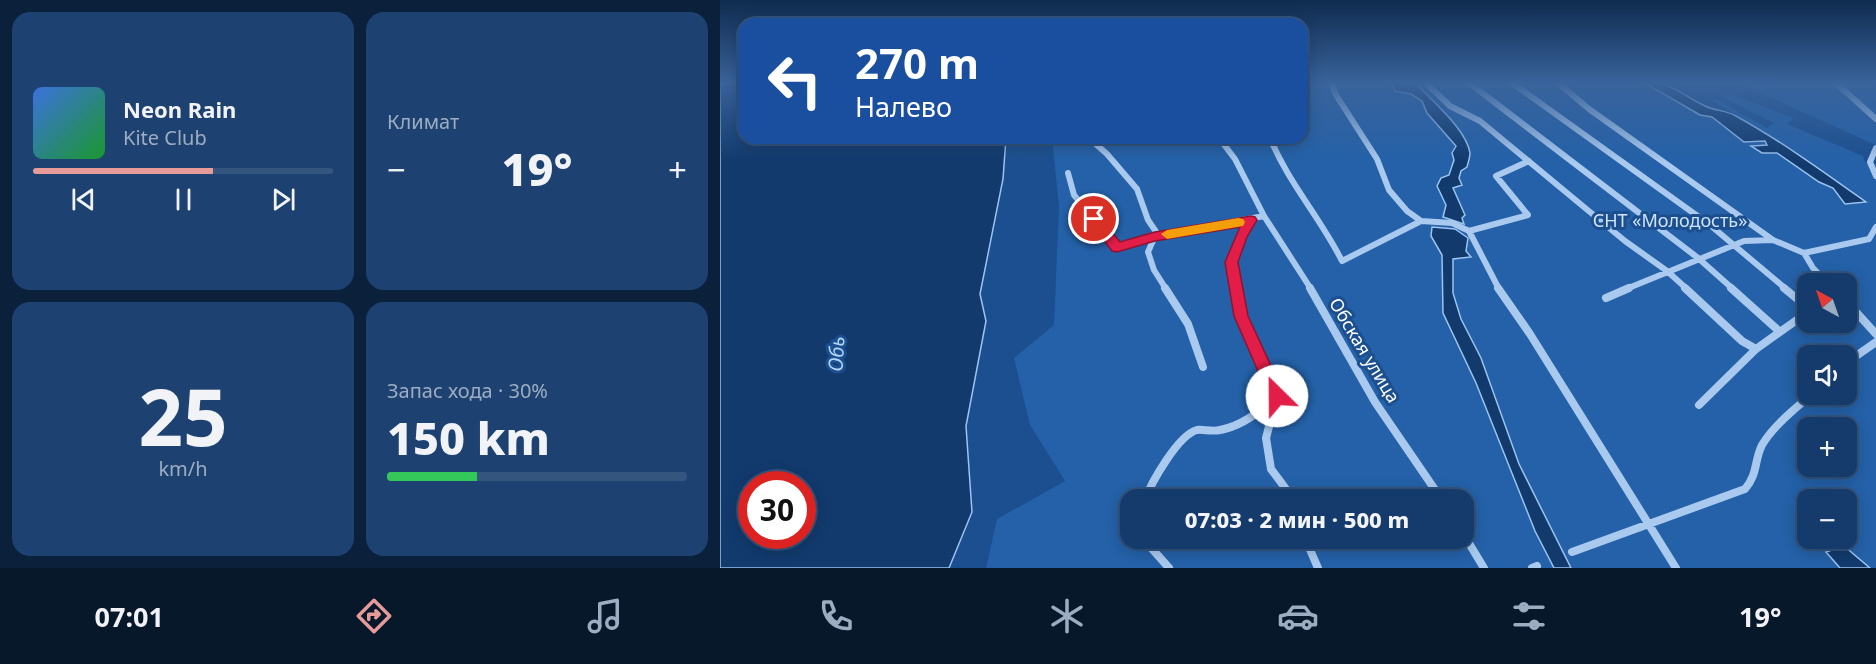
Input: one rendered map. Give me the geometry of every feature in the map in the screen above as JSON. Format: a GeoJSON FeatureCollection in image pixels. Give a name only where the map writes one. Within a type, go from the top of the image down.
{"type":"FeatureCollection","features":[{"type":"Feature","properties":{"kind":"street"},"geometry":{"type":"LineString","coordinates":[[1345,109],[1377,159],[1389,190],[1407,211],[1421,221]]}},
{"type":"Feature","properties":{"kind":"street"},"geometry":{"type":"LineString","coordinates":[[1451,109],[1460,115],[1480,121],[1625,241],[1667,271],[1742,341],[1756,350]]}},
{"type":"Feature","properties":{"kind":"street"},"geometry":{"type":"LineString","coordinates":[[1503,109],[1698,258],[1779,331]]}},
{"type":"Feature","properties":{"kind":"street"},"geometry":{"type":"LineString","coordinates":[[1547,109],[1734,245],[1797,300]]}},
{"type":"Feature","properties":{"kind":"street"},"geometry":{"type":"LineString","coordinates":[[1588,109],[1773,240],[1804,253],[1819,273]]}},
{"type":"Feature","properties":{"kind":"street"},"geometry":{"type":"LineString","coordinates":[[1096,144],[1137,189],[1148,220],[1157,236]]}},
{"type":"Feature","properties":{"kind":"street","name":"Обская улица"},"geometry":{"type":"LineString","coordinates":[[1224,144],[1235,159],[1264,216],[1306,281],[1375,402],[1434,489]]}},
{"type":"Feature","properties":{"kind":"street"},"geometry":{"type":"LineString","coordinates":[[1272,144],[1282,167],[1334,243],[1342,261],[1421,221],[1452,223],[1469,231],[1528,215],[1496,176],[1529,161]]}},
{"type":"Feature","properties":{"kind":"street"},"geometry":{"type":"LineString","coordinates":[[1876,148],[1869,160],[1869,167],[1876,176]]}},
{"type":"Feature","properties":{"kind":"street"},"geometry":{"type":"LineString","coordinates":[[1068,173],[1074,195],[1117,248],[1157,236],[1264,216]]}},
{"type":"Feature","properties":{"kind":"street"},"geometry":{"type":"LineString","coordinates":[[1251,220],[1241,236],[1231,262],[1241,316],[1277,396],[1266,438],[1270,469],[1285,489]]}},
{"type":"Feature","properties":{"kind":"street"},"geometry":{"type":"LineString","coordinates":[[1804,253],[1869,239],[1876,227]]}},
{"type":"Feature","properties":{"kind":"street"},"geometry":{"type":"LineString","coordinates":[[1469,231],[1480,260],[1491,279],[1530,334],[1676,568]]}},
{"type":"Feature","properties":{"kind":"street"},"geometry":{"type":"LineString","coordinates":[[1157,236],[1148,252],[1154,270],[1188,324],[1203,367]]}},
{"type":"Feature","properties":{"kind":"street"},"geometry":{"type":"LineString","coordinates":[[1606,298],[1698,258],[1744,241],[1773,240]]}},
{"type":"Feature","properties":{"kind":"street"},"geometry":{"type":"LineString","coordinates":[[1857,313],[1876,334]]}},
{"type":"Feature","properties":{"kind":"street"},"geometry":{"type":"LineString","coordinates":[[1699,405],[1756,350],[1797,318]]}},
{"type":"Feature","properties":{"kind":"street"},"geometry":{"type":"LineString","coordinates":[[1857,355],[1876,342]]}},
{"type":"Feature","properties":{"kind":"street"},"geometry":{"type":"LineString","coordinates":[[1150,489],[1180,440],[1197,430],[1210,433],[1231,427],[1262,411],[1277,396]]}},
{"type":"Feature","properties":{"kind":"street"},"geometry":{"type":"LineString","coordinates":[[1572,552],[1745,489],[1755,479],[1760,449],[1779,425],[1800,405]]}},
{"type":"Feature","properties":{"kind":"street"},"geometry":{"type":"LineString","coordinates":[[1152,549],[1169,568]]}},
{"type":"Feature","properties":{"kind":"street"},"geometry":{"type":"LineString","coordinates":[[1310,549],[1318,568]]}},
{"type":"Feature","properties":{"kind":"street"},"geometry":{"type":"LineString","coordinates":[[1472,549],[1484,568]]}},
{"type":"Feature","properties":{"kind":"green space","name":"СНТ «Молодость»"},"geometry":{"type":"Polygon","coordinates":[[[1308,109],[1689,109],[1700,115],[1712,117],[1744,142],[1765,141],[1768,145],[1762,153],[1796,153],[1726,109],[1733,109],[1767,128],[1774,123],[1745,109],[1769,109],[1794,118],[1787,124],[1863,156],[1865,162],[1876,164],[1876,568],[986,568],[997,519],[1065,481],[1030,425],[1014,358],[1054,325],[1059,206],[1053,144],[1308,144],[1308,109]]]}},
{"type":"Feature","properties":{"kind":"green space"},"geometry":{"type":"Polygon","coordinates":[[[1795,109],[1876,109],[1876,145],[1795,109]]]}},
{"type":"Feature","properties":{"kind":"water","name":"Обь"},"geometry":{"type":"Polygon","coordinates":[[[720,109],[738,109],[738,144],[1006,144],[1003,179],[980,294],[986,321],[966,426],[972,512],[949,568],[720,568],[720,109]]]}},
{"type":"Feature","properties":{"kind":"water"},"geometry":{"type":"Polygon","coordinates":[[[1425,109],[1441,109],[1462,134],[1470,153],[1467,167],[1461,171],[1459,178],[1462,185],[1453,188],[1465,215],[1462,218],[1464,224],[1443,217],[1446,205],[1437,186],[1441,178],[1449,175],[1454,160],[1452,153],[1456,146],[1425,109]]]}},
{"type":"Feature","properties":{"kind":"water"},"geometry":{"type":"Polygon","coordinates":[[[1689,109],[1712,109],[1736,116],[1786,146],[1866,202],[1845,204],[1833,188],[1819,182],[1777,153],[1762,153],[1751,146],[1767,145],[1765,141],[1744,142],[1712,117],[1700,115],[1689,109]]]}},
{"type":"Feature","properties":{"kind":"water"},"geometry":{"type":"Polygon","coordinates":[[[1432,227],[1455,229],[1468,238],[1466,251],[1471,257],[1453,259],[1453,293],[1461,319],[1481,358],[1519,464],[1571,568],[1554,568],[1535,531],[1476,383],[1443,313],[1442,255],[1431,236],[1432,227]]]}},
{"type":"Feature","properties":{"kind":"water"},"geometry":{"type":"Polygon","coordinates":[[[1848,549],[1870,568],[1840,568],[1826,552],[1848,549]]]}},
{"type":"Feature","properties":{"kind":"slow traffic"},"geometry":{"type":"LineString","coordinates":[[1167,234],[1238,222]]}},
{"type":"Feature","properties":{"kind":"route"},"geometry":{"type":"LineString","coordinates":[[1094,219],[1117,248],[1155,236],[1251,220],[1241,236],[1231,262],[1241,316],[1277,396]]}}]}
